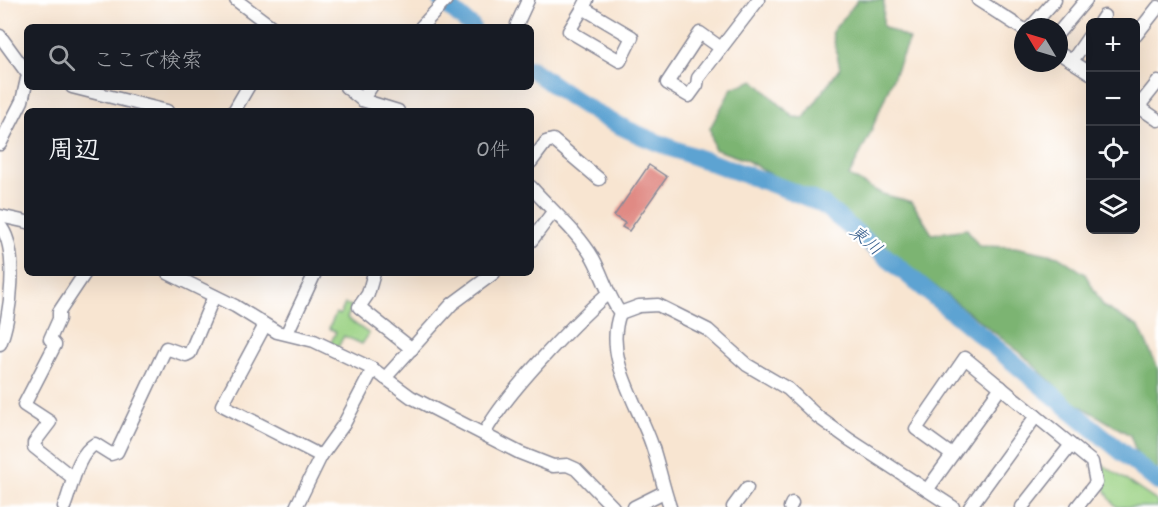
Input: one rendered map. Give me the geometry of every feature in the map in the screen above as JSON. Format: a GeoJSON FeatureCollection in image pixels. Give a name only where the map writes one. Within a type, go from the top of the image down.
{"type":"FeatureCollection","features":[{"type":"Feature","properties":{"kind":"street"},"geometry":{"type":"LineString","coordinates":[[237,0],[268,24]]}},
{"type":"Feature","properties":{"kind":"street"},"geometry":{"type":"LineString","coordinates":[[423,24],[446,0]]}},
{"type":"Feature","properties":{"kind":"street"},"geometry":{"type":"LineString","coordinates":[[517,24],[528,0]]}},
{"type":"Feature","properties":{"kind":"street"},"geometry":{"type":"LineString","coordinates":[[721,48],[700,33],[667,83],[689,96],[697,85],[698,78],[758,0]]}},
{"type":"Feature","properties":{"kind":"street"},"geometry":{"type":"LineString","coordinates":[[978,0],[1014,23]]}},
{"type":"Feature","properties":{"kind":"street"},"geometry":{"type":"LineString","coordinates":[[1038,18],[1054,0]]}},
{"type":"Feature","properties":{"kind":"street"},"geometry":{"type":"LineString","coordinates":[[1068,21],[1086,0]]}},
{"type":"Feature","properties":{"kind":"street"},"geometry":{"type":"LineString","coordinates":[[585,4],[632,37],[620,61],[569,31],[585,4]]}},
{"type":"Feature","properties":{"kind":"street"},"geometry":{"type":"LineString","coordinates":[[1140,30],[1157,11]]}},
{"type":"Feature","properties":{"kind":"street"},"geometry":{"type":"LineString","coordinates":[[0,36],[24,69]]}},
{"type":"Feature","properties":{"kind":"street"},"geometry":{"type":"LineString","coordinates":[[1072,61],[1086,41]]}},
{"type":"Feature","properties":{"kind":"street"},"geometry":{"type":"LineString","coordinates":[[1068,58],[1088,72]]}},
{"type":"Feature","properties":{"kind":"street"},"geometry":{"type":"LineString","coordinates":[[1140,103],[1158,82]]}},
{"type":"Feature","properties":{"kind":"street"},"geometry":{"type":"LineString","coordinates":[[0,144],[22,101],[24,90]]}},
{"type":"Feature","properties":{"kind":"street"},"geometry":{"type":"LineString","coordinates":[[82,90],[142,108]]}},
{"type":"Feature","properties":{"kind":"street"},"geometry":{"type":"LineString","coordinates":[[236,108],[246,90]]}},
{"type":"Feature","properties":{"kind":"street"},"geometry":{"type":"LineString","coordinates":[[350,90],[362,100],[388,108]]}},
{"type":"Feature","properties":{"kind":"street"},"geometry":{"type":"LineString","coordinates":[[362,100],[369,90]]}},
{"type":"Feature","properties":{"kind":"street"},"geometry":{"type":"LineString","coordinates":[[1140,108],[1158,120]]}},
{"type":"Feature","properties":{"kind":"street"},"geometry":{"type":"LineString","coordinates":[[534,158],[546,142],[553,140],[599,179]]}},
{"type":"Feature","properties":{"kind":"street"},"geometry":{"type":"LineString","coordinates":[[534,190],[582,242],[594,260],[607,294],[620,313],[615,341],[618,361],[664,479],[664,492],[670,507]]}},
{"type":"Feature","properties":{"kind":"street"},"geometry":{"type":"LineString","coordinates":[[534,238],[553,212]]}},
{"type":"Feature","properties":{"kind":"street"},"geometry":{"type":"LineString","coordinates":[[0,216],[24,221]]}},
{"type":"Feature","properties":{"kind":"street"},"geometry":{"type":"LineString","coordinates":[[0,226],[4,230],[10,258],[10,310],[0,344]]}},
{"type":"Feature","properties":{"kind":"street"},"geometry":{"type":"LineString","coordinates":[[73,478],[34,447],[34,443],[50,422],[24,405],[55,345],[50,339],[60,319],[59,312],[83,276]]}},
{"type":"Feature","properties":{"kind":"street"},"geometry":{"type":"LineString","coordinates":[[174,276],[277,332],[314,341],[373,369],[411,397],[520,453],[553,466],[567,465],[576,469],[613,507]]}},
{"type":"Feature","properties":{"kind":"street"},"geometry":{"type":"LineString","coordinates":[[287,333],[314,276]]}},
{"type":"Feature","properties":{"kind":"street"},"geometry":{"type":"LineString","coordinates":[[373,276],[368,294],[359,308],[412,349]]}},
{"type":"Feature","properties":{"kind":"street"},"geometry":{"type":"LineString","coordinates":[[385,378],[452,304],[490,276]]}},
{"type":"Feature","properties":{"kind":"street"},"geometry":{"type":"LineString","coordinates":[[484,435],[490,423],[534,370],[607,294]]}},
{"type":"Feature","properties":{"kind":"street"},"geometry":{"type":"LineString","coordinates":[[64,507],[73,478],[88,448],[94,444],[111,454],[117,452],[166,348],[186,355],[190,353],[214,296]]}},
{"type":"Feature","properties":{"kind":"street"},"geometry":{"type":"LineString","coordinates":[[620,313],[639,306],[658,305],[708,330],[747,365],[788,388],[818,417],[953,507]]}},
{"type":"Feature","properties":{"kind":"street"},"geometry":{"type":"LineString","coordinates":[[265,325],[222,405],[321,456]]}},
{"type":"Feature","properties":{"kind":"street"},"geometry":{"type":"LineString","coordinates":[[952,455],[916,429],[965,358],[1092,462],[1096,483],[1077,507]]}},
{"type":"Feature","properties":{"kind":"street"},"geometry":{"type":"LineString","coordinates":[[296,507],[321,456],[344,424],[373,369]]}},
{"type":"Feature","properties":{"kind":"street"},"geometry":{"type":"LineString","coordinates":[[927,490],[1001,387]]}},
{"type":"Feature","properties":{"kind":"street"},"geometry":{"type":"LineString","coordinates":[[970,507],[1036,416]]}},
{"type":"Feature","properties":{"kind":"street"},"geometry":{"type":"LineString","coordinates":[[1022,507],[1071,445]]}},
{"type":"Feature","properties":{"kind":"street"},"geometry":{"type":"LineString","coordinates":[[732,507],[747,488]]}},
{"type":"Feature","properties":{"kind":"street"},"geometry":{"type":"LineString","coordinates":[[634,507],[664,492]]}},
{"type":"Feature","properties":{"kind":"green space"},"geometry":{"type":"Polygon","coordinates":[[[858,0],[884,0],[883,26],[909,39],[869,136],[849,176],[882,194],[912,202],[932,234],[967,229],[979,246],[1015,247],[1058,256],[1085,274],[1104,307],[1139,327],[1158,369],[1158,472],[1140,462],[1130,435],[1070,400],[1022,354],[851,221],[746,160],[714,149],[710,128],[732,88],[754,80],[793,117],[804,118],[840,68],[832,32],[858,0]]]}},
{"type":"Feature","properties":{"kind":"green space"},"geometry":{"type":"Polygon","coordinates":[[[345,304],[352,306],[347,318],[369,334],[362,344],[344,336],[337,349],[329,346],[336,332],[329,328],[336,313],[340,315],[345,304]]]}},
{"type":"Feature","properties":{"kind":"green space"},"geometry":{"type":"Polygon","coordinates":[[[1102,464],[1158,502],[1158,507],[1117,507],[1107,493],[1102,464]]]}},
{"type":"Feature","properties":{"kind":"building"},"geometry":{"type":"Polygon","coordinates":[[[649,165],[667,177],[629,231],[622,227],[625,223],[614,216],[649,165]]]}},
{"type":"Feature","properties":{"kind":"waterway","name":"東川"},"geometry":{"type":"LineString","coordinates":[[441,0],[469,24]]}},
{"type":"Feature","properties":{"kind":"waterway","name":"東川"},"geometry":{"type":"LineString","coordinates":[[534,71],[594,112],[641,136],[822,204],[1158,482]]}}]}
